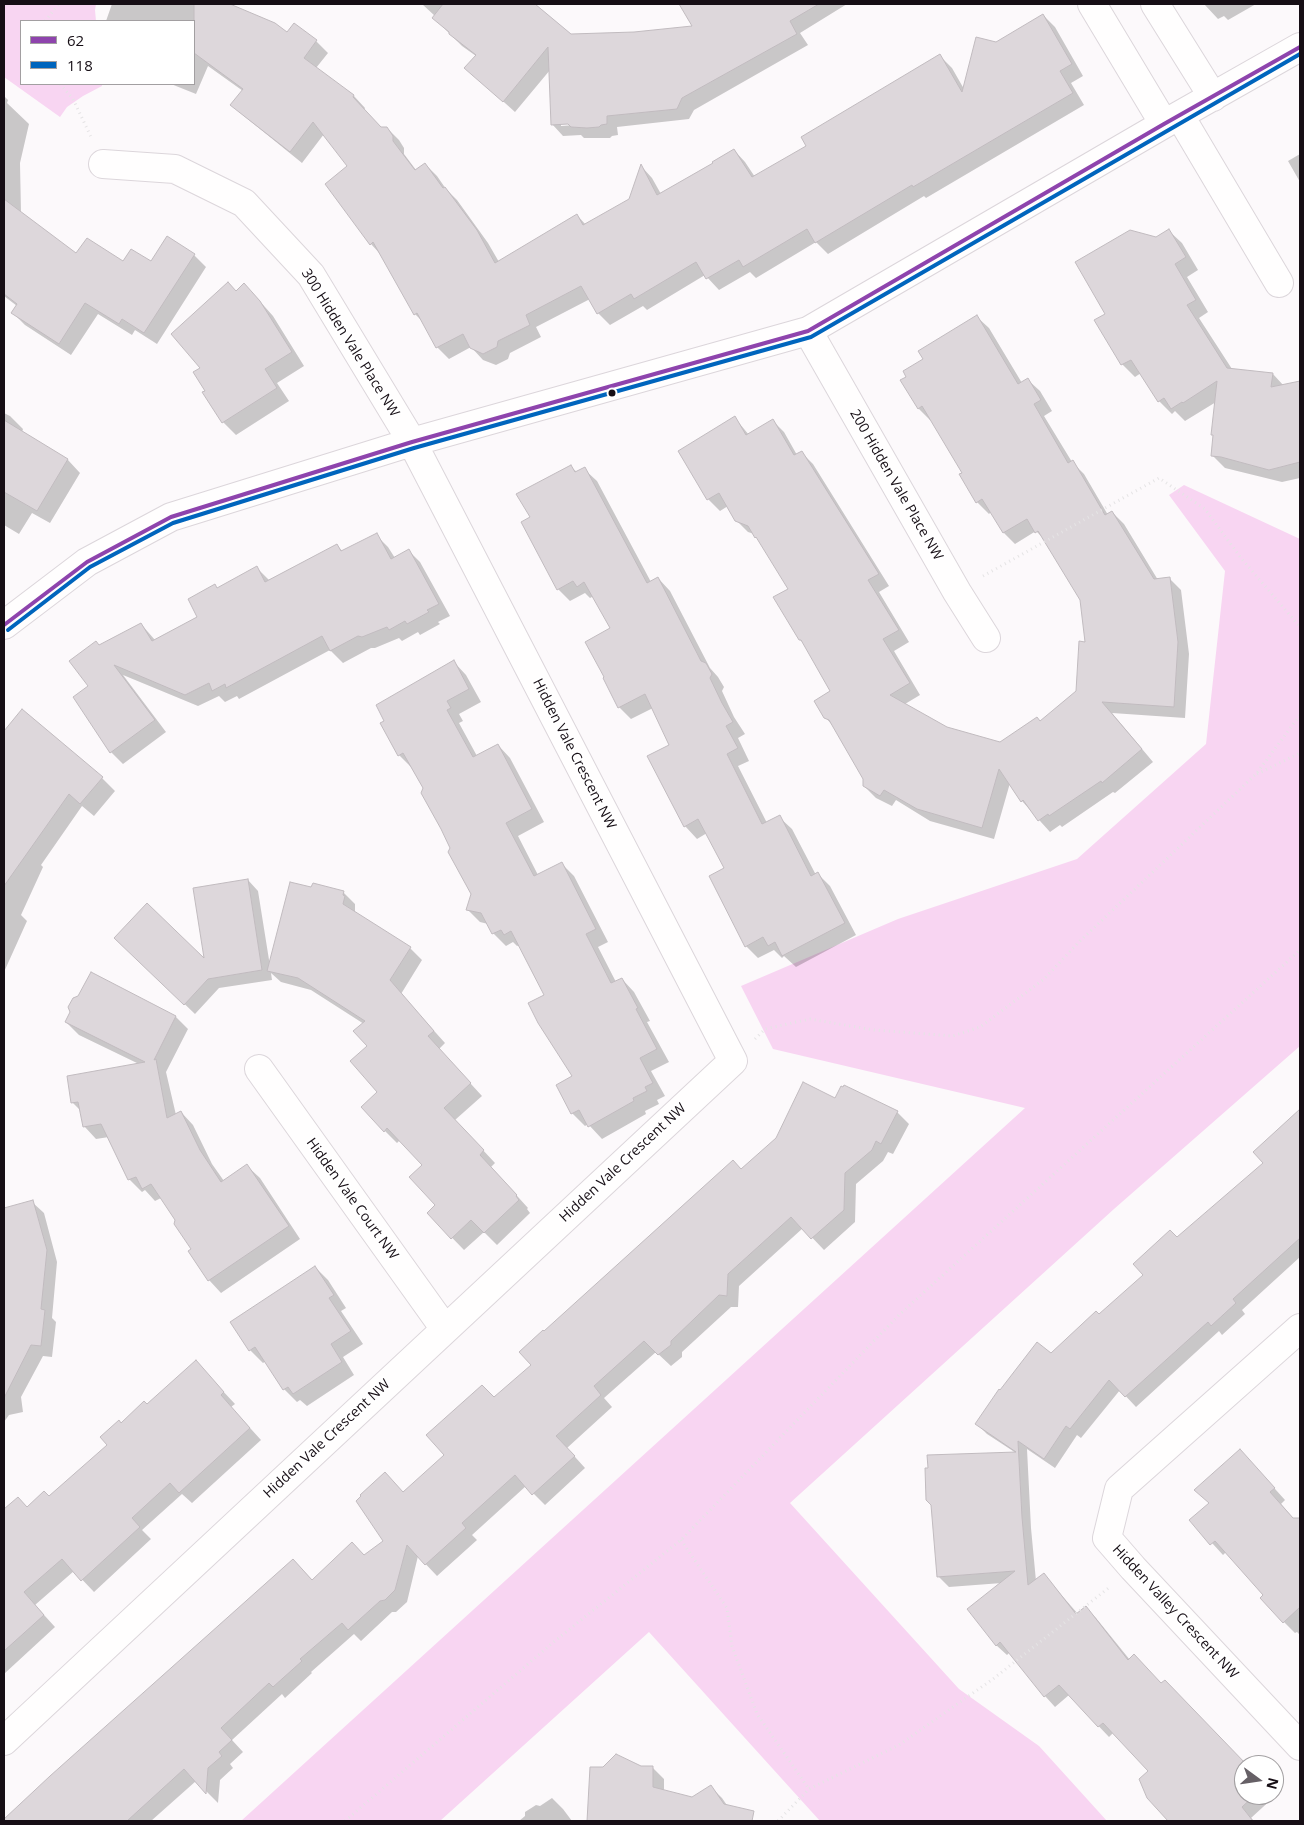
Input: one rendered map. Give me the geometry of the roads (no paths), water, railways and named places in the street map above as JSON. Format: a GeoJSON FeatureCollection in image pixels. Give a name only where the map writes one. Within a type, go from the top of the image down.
{"type":"FeatureCollection","features":[{"type":"Feature","properties":{"kind":"street"},"geometry":{"type":"LineString","coordinates":[[1092,4],[1172,120],[1279,283]]}},
{"type":"Feature","properties":{"kind":"street"},"geometry":{"type":"LineString","coordinates":[[1156,4],[1213,97]]}},
{"type":"Feature","properties":{"kind":"street"},"geometry":{"type":"LineString","coordinates":[[7,617],[87,562],[170,517],[412,442],[808,330],[1300,47]]}},
{"type":"Feature","properties":{"kind":"street","name":"300 Hidden Vale Place NW"},"geometry":{"type":"LineString","coordinates":[[103,164],[175,169],[244,203],[311,275],[412,442]]}},
{"type":"Feature","properties":{"kind":"street","name":"200 Hidden Vale Place NW"},"geometry":{"type":"LineString","coordinates":[[808,330],[957,592],[986,638]]}},
{"type":"Feature","properties":{"kind":"street","name":"Hidden Vale Crescent NW"},"geometry":{"type":"LineString","coordinates":[[4,1741],[733,1060],[412,442]]}},
{"type":"Feature","properties":{"kind":"street","name":"Hidden Vale Court NW"},"geometry":{"type":"LineString","coordinates":[[258,1069],[445,1329]]}},
{"type":"Feature","properties":{"kind":"street","name":"Hidden Valley Crescent NW"},"geometry":{"type":"LineString","coordinates":[[1300,1328],[1119,1489],[1107,1538],[1132,1568],[1300,1746]]}}]}
